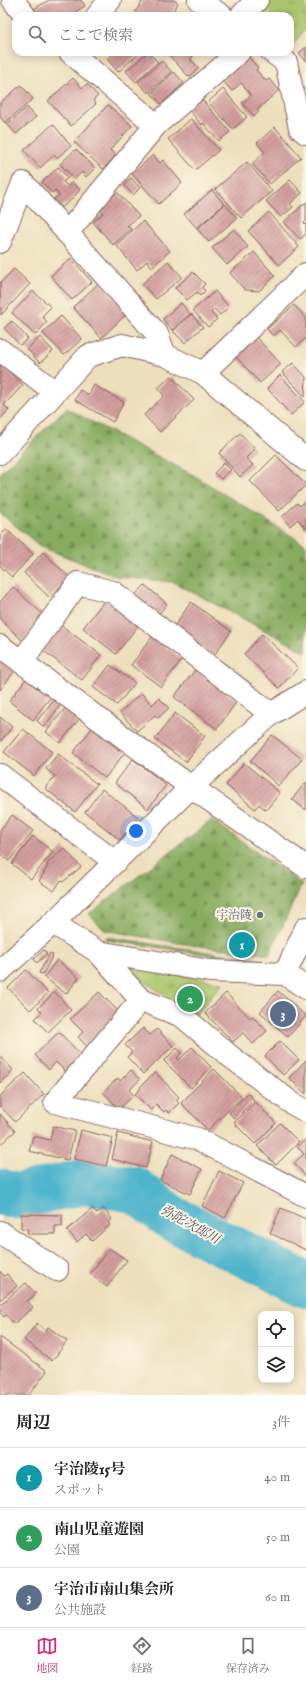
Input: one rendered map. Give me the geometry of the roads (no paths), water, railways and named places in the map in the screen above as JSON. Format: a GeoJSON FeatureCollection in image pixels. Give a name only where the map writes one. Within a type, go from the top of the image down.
{"type":"FeatureCollection","features":[{"type":"Feature","properties":{"kind":"street"},"geometry":{"type":"LineString","coordinates":[[13,0],[22,12]]}},
{"type":"Feature","properties":{"kind":"street"},"geometry":{"type":"LineString","coordinates":[[100,12],[110,0]]}},
{"type":"Feature","properties":{"kind":"street"},"geometry":{"type":"LineString","coordinates":[[199,0],[216,12]]}},
{"type":"Feature","properties":{"kind":"street"},"geometry":{"type":"LineString","coordinates":[[245,12],[257,0]]}},
{"type":"Feature","properties":{"kind":"street"},"geometry":{"type":"LineString","coordinates":[[75,56],[156,125]]}},
{"type":"Feature","properties":{"kind":"street"},"geometry":{"type":"LineString","coordinates":[[67,233],[156,125],[234,56]]}},
{"type":"Feature","properties":{"kind":"street"},"geometry":{"type":"LineString","coordinates":[[278,56],[286,62],[300,128],[306,133]]}},
{"type":"Feature","properties":{"kind":"street"},"geometry":{"type":"LineString","coordinates":[[0,242],[23,183],[157,334],[165,355]]}},
{"type":"Feature","properties":{"kind":"street"},"geometry":{"type":"LineString","coordinates":[[203,373],[302,284]]}},
{"type":"Feature","properties":{"kind":"street"},"geometry":{"type":"LineString","coordinates":[[0,453],[88,356],[122,345],[165,355],[203,373],[306,460]]}},
{"type":"Feature","properties":{"kind":"street"},"geometry":{"type":"LineString","coordinates":[[0,350],[55,392]]}},
{"type":"Feature","properties":{"kind":"street"},"geometry":{"type":"LineString","coordinates":[[21,662],[78,583],[113,592],[271,714]]}},
{"type":"Feature","properties":{"kind":"street"},"geometry":{"type":"LineString","coordinates":[[0,646],[191,787],[306,867]]}},
{"type":"Feature","properties":{"kind":"street"},"geometry":{"type":"LineString","coordinates":[[0,972],[53,923],[191,787],[271,714],[306,692]]}},
{"type":"Feature","properties":{"kind":"street"},"geometry":{"type":"LineString","coordinates":[[0,775],[115,862]]}},
{"type":"Feature","properties":{"kind":"street"},"geometry":{"type":"LineString","coordinates":[[53,923],[98,952],[141,1000],[182,1016],[231,1057],[294,1104],[306,1111]]}},
{"type":"Feature","properties":{"kind":"street"},"geometry":{"type":"LineString","coordinates":[[285,974],[306,928]]}},
{"type":"Feature","properties":{"kind":"street"},"geometry":{"type":"LineString","coordinates":[[98,952],[210,971],[285,974],[306,988]]}},
{"type":"Feature","properties":{"kind":"street"},"geometry":{"type":"LineString","coordinates":[[141,1000],[55,1102],[198,1139],[306,1196]]}},
{"type":"Feature","properties":{"kind":"street"},"geometry":{"type":"LineString","coordinates":[[0,1232],[57,1270]]}},
{"type":"Feature","properties":{"kind":"waterway","name":"弥陀次郎川"},"geometry":{"type":"LineString","coordinates":[[0,1192],[17,1196],[84,1182],[135,1190],[172,1218],[306,1285]]}},
{"type":"Feature","properties":{"kind":"place","name":"宇治陵"},"geometry":{"type":"Point","coordinates":[260,915]}},
{"type":"Feature","properties":{"kind":"place","name":"宇治陵15号"},"geometry":{"type":"Point","coordinates":[242,945]}},
{"type":"Feature","properties":{"kind":"place","name":"南山児童遊園"},"geometry":{"type":"Point","coordinates":[190,999]}},
{"type":"Feature","properties":{"kind":"place","name":"宇治市南山集会所"},"geometry":{"type":"Point","coordinates":[283,1014]}}]}
